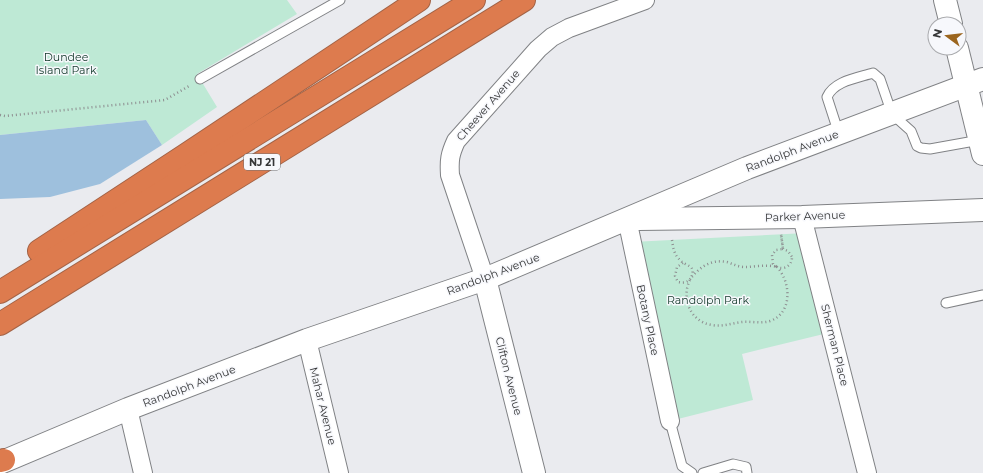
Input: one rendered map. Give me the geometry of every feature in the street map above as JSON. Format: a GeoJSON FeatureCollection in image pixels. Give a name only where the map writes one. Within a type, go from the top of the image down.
{"type":"FeatureCollection","features":[{"type":"Feature","properties":{"kind":"highway"},"geometry":{"type":"LineString","coordinates":[[0,276],[159,173],[418,0]]}},
{"type":"Feature","properties":{"kind":"highway","name":"NJ 21"},"geometry":{"type":"LineString","coordinates":[[0,292],[474,0]]}},
{"type":"Feature","properties":{"kind":"highway","name":"NJ 21"},"geometry":{"type":"LineString","coordinates":[[0,324],[524,0]]}},
{"type":"Feature","properties":{"kind":"street","name":"Cheever Avenue"},"geometry":{"type":"LineString","coordinates":[[485,279],[450,175],[450,153],[456,141],[538,49],[552,37],[569,28],[645,0]]}},
{"type":"Feature","properties":{"kind":"street"},"geometry":{"type":"LineString","coordinates":[[945,0],[949,16]]}},
{"type":"Feature","properties":{"kind":"street"},"geometry":{"type":"LineString","coordinates":[[961,56],[975,82],[982,145]]}},
{"type":"Feature","properties":{"kind":"street","name":"Randolph Avenue"},"geometry":{"type":"LineString","coordinates":[[1,461],[307,340],[485,279],[747,168],[975,82]]}},
{"type":"Feature","properties":{"kind":"street","name":"Parker Avenue"},"geometry":{"type":"LineString","coordinates":[[626,219],[802,217],[983,210]]}},
{"type":"Feature","properties":{"kind":"street","name":"Sherman Place"},"geometry":{"type":"LineString","coordinates":[[802,217],[867,473]]}},
{"type":"Feature","properties":{"kind":"street","name":"Botany Place"},"geometry":{"type":"LineString","coordinates":[[626,219],[670,421]]}},
{"type":"Feature","properties":{"kind":"street","name":"Clifton Avenue"},"geometry":{"type":"LineString","coordinates":[[485,279],[534,473]]}},
{"type":"Feature","properties":{"kind":"street","name":"Mahar Avenue"},"geometry":{"type":"LineString","coordinates":[[307,340],[339,473]]}},
{"type":"Feature","properties":{"kind":"street"},"geometry":{"type":"LineString","coordinates":[[128,410],[143,473]]}},
{"type":"Feature","properties":{"kind":"lane"},"geometry":{"type":"LineString","coordinates":[[200,79],[340,0]]}},
{"type":"Feature","properties":{"kind":"lane"},"geometry":{"type":"LineString","coordinates":[[839,134],[827,97],[832,88],[873,73],[880,79],[892,114],[912,131],[917,146],[930,149],[982,145]]}},
{"type":"Feature","properties":{"kind":"lane"},"geometry":{"type":"LineString","coordinates":[[946,303],[983,295]]}},
{"type":"Feature","properties":{"kind":"lane"},"geometry":{"type":"LineString","coordinates":[[670,421],[679,470],[692,473]]}},
{"type":"Feature","properties":{"kind":"lane"},"geometry":{"type":"LineString","coordinates":[[703,473],[733,464],[746,467],[747,473]]}},
{"type":"Feature","properties":{"kind":"path"},"geometry":{"type":"LineString","coordinates":[[0,115],[5,116],[165,100],[200,79]]}},
{"type":"Feature","properties":{"kind":"path"},"geometry":{"type":"LineString","coordinates":[[672,240],[675,254],[683,263],[687,264],[692,269],[693,272],[691,278],[686,289],[686,296],[687,302],[696,318],[711,325],[721,326],[742,322],[767,322],[777,317],[782,312],[788,294],[785,282],[777,267],[773,264],[772,255],[776,250],[782,249],[781,234],[783,249],[788,251],[792,257],[791,263],[785,268],[777,267],[762,266],[744,267],[723,262],[713,262],[698,270],[691,278],[686,283],[678,282],[676,279],[675,271],[677,267],[683,263]]}},
{"type":"Feature","properties":{"kind":"path"},"geometry":{"type":"LineString","coordinates":[[792,257],[812,253]]}},
{"type":"Feature","properties":{"kind":"green space","name":"Dundee Island Park"},"geometry":{"type":"Polygon","coordinates":[[[0,0],[287,0],[297,14],[197,74],[217,107],[162,145],[146,120],[0,135],[0,0]]]}},
{"type":"Feature","properties":{"kind":"green space","name":"Randolph Park"},"geometry":{"type":"Polygon","coordinates":[[[806,233],[832,332],[742,354],[753,400],[670,421],[632,242],[806,233]]]}},
{"type":"Feature","properties":{"kind":"water"},"geometry":{"type":"Polygon","coordinates":[[[146,120],[162,145],[100,184],[50,197],[0,199],[0,135],[146,120]]]}}]}
